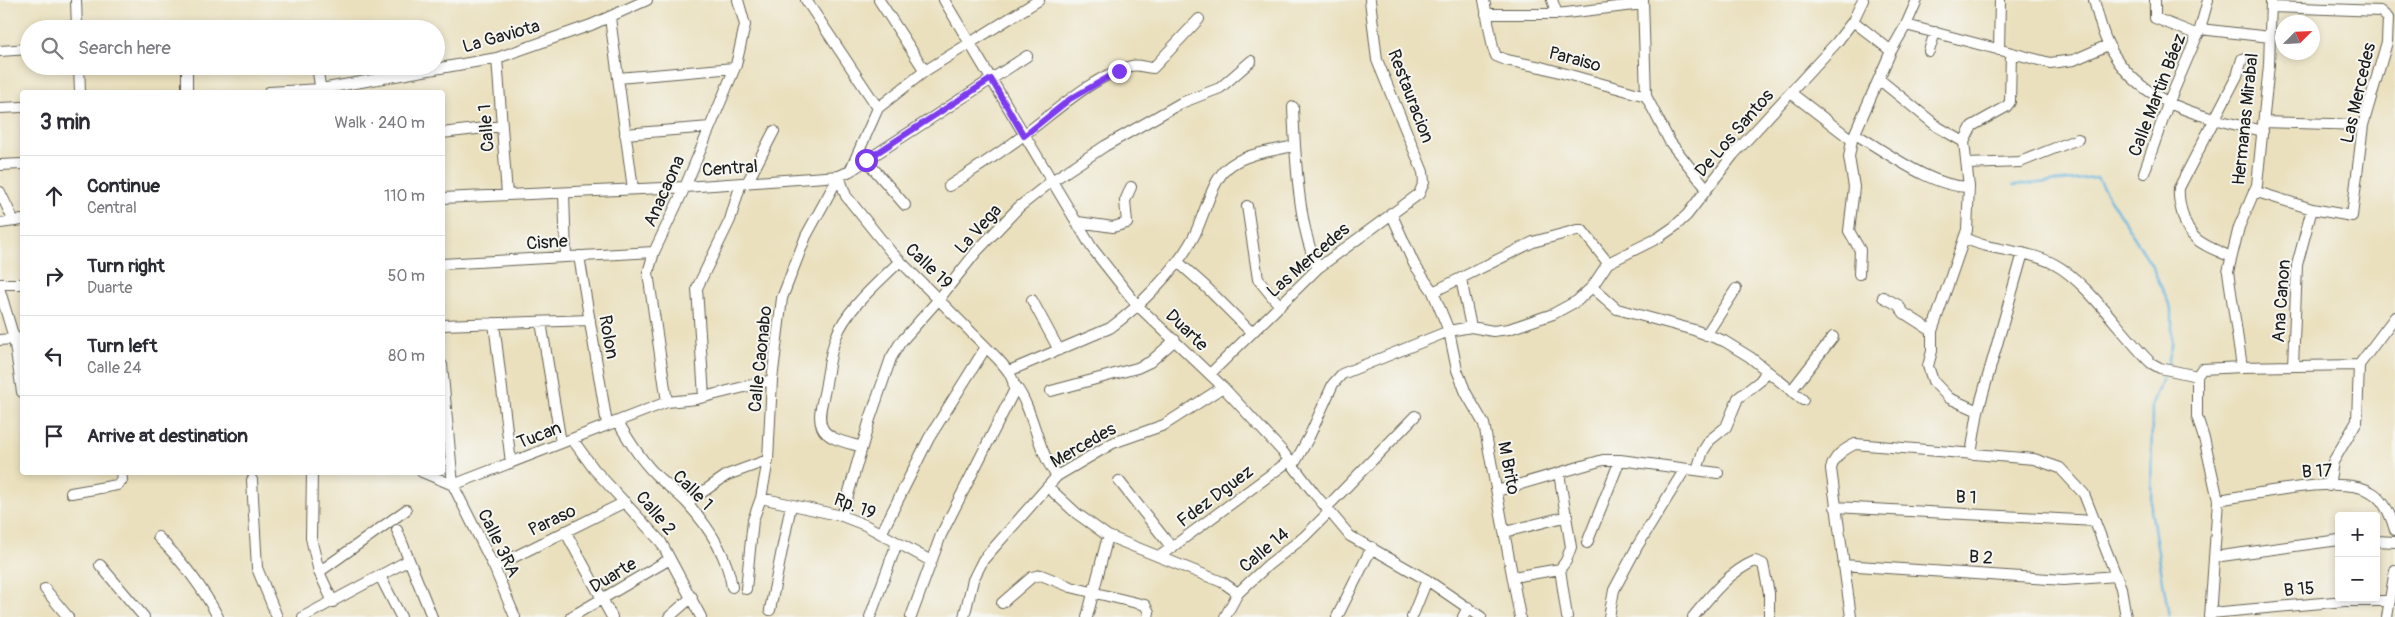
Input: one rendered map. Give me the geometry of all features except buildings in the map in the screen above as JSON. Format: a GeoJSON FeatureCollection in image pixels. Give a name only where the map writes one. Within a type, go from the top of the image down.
{"type":"FeatureCollection","features":[{"type":"Feature","properties":{"kind":"street"},"geometry":{"type":"LineString","coordinates":[[76,0],[77,20]]}},
{"type":"Feature","properties":{"kind":"street","name":"La Gaviota"},"geometry":{"type":"LineString","coordinates":[[445,68],[497,58],[610,18],[632,3],[647,0]]}},
{"type":"Feature","properties":{"kind":"street","name":"Anacaona"},"geometry":{"type":"LineString","coordinates":[[667,402],[648,273],[654,252],[710,128],[734,68],[745,25],[738,0]]}},
{"type":"Feature","properties":{"kind":"street"},"geometry":{"type":"LineString","coordinates":[[806,0],[878,108]]}},
{"type":"Feature","properties":{"kind":"street"},"geometry":{"type":"LineString","coordinates":[[879,0],[925,71]]}},
{"type":"Feature","properties":{"kind":"street","name":"Duarte"},"geometry":{"type":"LineString","coordinates":[[944,0],[1092,248],[1137,305],[1223,387],[1291,463],[1350,536],[1427,580],[1481,617]]}},
{"type":"Feature","properties":{"kind":"street"},"geometry":{"type":"LineString","coordinates":[[850,171],[878,108],[925,71],[1039,0]]}},
{"type":"Feature","properties":{"kind":"street","name":"Restauracion"},"geometry":{"type":"LineString","coordinates":[[1370,0],[1376,60],[1424,172]]}},
{"type":"Feature","properties":{"kind":"street"},"geometry":{"type":"LineString","coordinates":[[1484,0],[1486,14],[1557,14],[1643,2],[1646,96],[1670,142],[1707,189]]}},
{"type":"Feature","properties":{"kind":"street"},"geometry":{"type":"LineString","coordinates":[[1552,0],[1557,14]]}},
{"type":"Feature","properties":{"kind":"street","name":"De Los Santos"},"geometry":{"type":"LineString","coordinates":[[1608,263],[1674,227],[1733,155],[1791,93],[1853,21],[1863,0]]}},
{"type":"Feature","properties":{"kind":"street"},"geometry":{"type":"LineString","coordinates":[[1859,274],[1860,250],[1849,231],[1854,187],[1849,157],[1854,137],[1891,51],[1906,25],[1917,0]]}},
{"type":"Feature","properties":{"kind":"street"},"geometry":{"type":"LineString","coordinates":[[2000,0],[2000,50]]}},
{"type":"Feature","properties":{"kind":"street"},"geometry":{"type":"LineString","coordinates":[[2094,0],[2108,46],[2122,66],[2141,86],[2168,104],[2214,119],[2263,126],[2363,125]]}},
{"type":"Feature","properties":{"kind":"street"},"geometry":{"type":"LineString","coordinates":[[2155,0],[2155,18],[2199,32],[2270,37]]}},
{"type":"Feature","properties":{"kind":"street","name":"Calle Martin Báez"},"geometry":{"type":"LineString","coordinates":[[2144,173],[2168,104],[2199,32],[2208,0]]}},
{"type":"Feature","properties":{"kind":"street","name":"Las Mercedes"},"geometry":{"type":"LineString","coordinates":[[2271,3],[2380,11],[2388,18],[2387,42],[2363,125],[2352,216],[2312,209]]}},
{"type":"Feature","properties":{"kind":"street","name":"Hermanas Mirabal"},"geometry":{"type":"LineString","coordinates":[[2242,367],[2228,272],[2239,228],[2254,191],[2263,126],[2271,3]]}},
{"type":"Feature","properties":{"kind":"street","name":"Paraiso"},"geometry":{"type":"LineString","coordinates":[[1486,14],[1496,56],[1646,96]]}},
{"type":"Feature","properties":{"kind":"street"},"geometry":{"type":"LineString","coordinates":[[610,18],[633,189]]}},
{"type":"Feature","properties":{"kind":"street"},"geometry":{"type":"LineString","coordinates":[[950,186],[1024,136],[1070,99],[1104,78],[1130,66],[1138,65],[1153,68],[1199,19]]}},
{"type":"Feature","properties":{"kind":"street"},"geometry":{"type":"LineString","coordinates":[[1853,21],[1891,51]]}},
{"type":"Feature","properties":{"kind":"street"},"geometry":{"type":"LineString","coordinates":[[1906,25],[2050,63],[2074,60],[2108,46]]}},
{"type":"Feature","properties":{"kind":"street"},"geometry":{"type":"LineString","coordinates":[[1928,51],[1934,32]]}},
{"type":"Feature","properties":{"kind":"street"},"geometry":{"type":"LineString","coordinates":[[0,51],[20,50]]}},
{"type":"Feature","properties":{"kind":"street"},"geometry":{"type":"LineString","coordinates":[[1978,411],[1949,398],[1933,381],[1928,366],[1932,351],[1932,331],[1965,238],[1969,187],[1964,142],[1972,126],[2006,107],[2010,102],[2011,53]]}},
{"type":"Feature","properties":{"kind":"street","name":"Central"},"geometry":{"type":"LineString","coordinates":[[445,198],[684,187],[839,176],[850,171],[1027,56]]}},
{"type":"Feature","properties":{"kind":"street","name":"Calle 1"},"geometry":{"type":"LineString","coordinates":[[497,58],[507,195]]}},
{"type":"Feature","properties":{"kind":"street"},"geometry":{"type":"LineString","coordinates":[[2231,257],[2201,243],[2188,232],[2178,198],[2179,188],[2237,76],[2242,59]]}},
{"type":"Feature","properties":{"kind":"street","name":"La Vega"},"geometry":{"type":"LineString","coordinates":[[842,516],[862,446],[891,358],[900,343],[939,299],[977,251],[1019,208],[1052,181],[1105,146],[1181,103],[1220,88],[1251,61]]}},
{"type":"Feature","properties":{"kind":"street"},"geometry":{"type":"LineString","coordinates":[[618,78],[734,68]]}},
{"type":"Feature","properties":{"kind":"street"},"geometry":{"type":"LineString","coordinates":[[79,75],[80,90]]}},
{"type":"Feature","properties":{"kind":"street"},"geometry":{"type":"LineString","coordinates":[[186,75],[187,90]]}},
{"type":"Feature","properties":{"kind":"street"},"geometry":{"type":"LineString","coordinates":[[318,75],[321,90]]}},
{"type":"Feature","properties":{"kind":"street","name":"La Gaviota"},"geometry":{"type":"LineString","coordinates":[[326,90],[406,75]]}},
{"type":"Feature","properties":{"kind":"street"},"geometry":{"type":"LineString","coordinates":[[1880,80],[1938,127],[1964,142]]}},
{"type":"Feature","properties":{"kind":"street"},"geometry":{"type":"LineString","coordinates":[[1791,93],[1854,137],[1935,179],[1952,186],[1969,187]]}},
{"type":"Feature","properties":{"kind":"street"},"geometry":{"type":"LineString","coordinates":[[0,108],[20,107]]}},
{"type":"Feature","properties":{"kind":"street"},"geometry":{"type":"LineString","coordinates":[[1293,107],[1294,146],[1304,222],[1311,254],[1318,268]]}},
{"type":"Feature","properties":{"kind":"street"},"geometry":{"type":"LineString","coordinates":[[445,133],[502,126]]}},
{"type":"Feature","properties":{"kind":"street"},"geometry":{"type":"LineString","coordinates":[[625,134],[710,128]]}},
{"type":"Feature","properties":{"kind":"street"},"geometry":{"type":"LineString","coordinates":[[704,397],[697,288],[730,220],[744,183],[774,131]]}},
{"type":"Feature","properties":{"kind":"street"},"geometry":{"type":"LineString","coordinates":[[1967,164],[2020,162],[2078,139]]}},
{"type":"Feature","properties":{"kind":"street"},"geometry":{"type":"LineString","coordinates":[[1057,476],[1044,458],[1023,398],[1015,386],[1009,371],[1110,328],[1124,318],[1178,262],[1194,238],[1224,170],[1234,162],[1250,156],[1294,146]]}},
{"type":"Feature","properties":{"kind":"street"},"geometry":{"type":"LineString","coordinates":[[866,160],[905,205]]}},
{"type":"Feature","properties":{"kind":"street"},"geometry":{"type":"LineString","coordinates":[[0,165],[20,164]]}},
{"type":"Feature","properties":{"kind":"street","name":"Las Mercedes"},"geometry":{"type":"LineString","coordinates":[[1210,374],[1318,268],[1419,194],[1424,182],[1424,172]]}},
{"type":"Feature","properties":{"kind":"street","name":"Calle 19"},"geometry":{"type":"LineString","coordinates":[[839,176],[846,196],[900,261],[1009,371]]}},
{"type":"Feature","properties":{"kind":"street","name":"Calle Caonabo"},"geometry":{"type":"LineString","coordinates":[[746,589],[753,520],[762,498],[768,460],[772,380],[782,298],[806,236],[839,176]]}},
{"type":"Feature","properties":{"kind":"street"},"geometry":{"type":"LineString","coordinates":[[1078,222],[1113,227],[1127,223],[1125,201],[1131,187]]}},
{"type":"Feature","properties":{"kind":"street"},"geometry":{"type":"LineString","coordinates":[[2254,191],[2312,209]]}},
{"type":"Feature","properties":{"kind":"street"},"geometry":{"type":"LineString","coordinates":[[0,192],[18,220],[0,223]]}},
{"type":"Feature","properties":{"kind":"street"},"geometry":{"type":"LineString","coordinates":[[564,193],[566,257]]}},
{"type":"Feature","properties":{"kind":"street"},"geometry":{"type":"LineString","coordinates":[[1247,206],[1258,279],[1280,306]]}},
{"type":"Feature","properties":{"kind":"street","name":"Ana Canon"},"geometry":{"type":"LineString","coordinates":[[2293,366],[2297,265],[2312,209]]}},
{"type":"Feature","properties":{"kind":"street","name":"M Brito"},"geometry":{"type":"LineString","coordinates":[[1391,213],[1414,264],[1433,292],[1449,331],[1456,370],[1466,393],[1484,424],[1520,617]]}},
{"type":"Feature","properties":{"kind":"street"},"geometry":{"type":"LineString","coordinates":[[1291,463],[1309,437],[1333,384],[1342,374],[1449,331],[1471,327],[1493,331],[1527,323],[1553,314],[1576,301],[1592,287],[1608,263],[1582,230],[1577,230],[1533,242],[1433,292]]}},
{"type":"Feature","properties":{"kind":"street"},"geometry":{"type":"LineString","coordinates":[[1965,238],[1974,242],[2023,253],[2052,263],[2064,270],[2101,306],[2151,363],[2160,368],[2196,376]]}},
{"type":"Feature","properties":{"kind":"street","name":"Cisne"},"geometry":{"type":"LineString","coordinates":[[445,264],[654,252]]}},
{"type":"Feature","properties":{"kind":"street"},"geometry":{"type":"LineString","coordinates":[[1971,454],[1978,411],[2023,253]]}},
{"type":"Feature","properties":{"kind":"street","name":"Rolon"},"geometry":{"type":"LineString","coordinates":[[579,256],[590,320],[612,423]]}},
{"type":"Feature","properties":{"kind":"street"},"geometry":{"type":"LineString","coordinates":[[862,446],[841,441],[830,435],[822,427],[821,413],[829,368],[836,336],[849,316],[868,293],[900,261]]}},
{"type":"Feature","properties":{"kind":"street"},"geometry":{"type":"LineString","coordinates":[[1178,262],[1252,333]]}},
{"type":"Feature","properties":{"kind":"street"},"geometry":{"type":"LineString","coordinates":[[1461,279],[1471,327]]}},
{"type":"Feature","properties":{"kind":"street"},"geometry":{"type":"LineString","coordinates":[[0,284],[20,284]]}},
{"type":"Feature","properties":{"kind":"street"},"geometry":{"type":"LineString","coordinates":[[1592,287],[1618,309],[1724,342],[1750,357],[1803,400]]}},
{"type":"Feature","properties":{"kind":"street"},"geometry":{"type":"LineString","coordinates":[[1706,335],[1736,288]]}},
{"type":"Feature","properties":{"kind":"street"},"geometry":{"type":"LineString","coordinates":[[0,291],[18,338],[20,365]]}},
{"type":"Feature","properties":{"kind":"street"},"geometry":{"type":"LineString","coordinates":[[1883,297],[1898,305],[1904,313],[1932,331]]}},
{"type":"Feature","properties":{"kind":"street"},"geometry":{"type":"LineString","coordinates":[[1032,300],[1059,350]]}},
{"type":"Feature","properties":{"kind":"street"},"geometry":{"type":"LineString","coordinates":[[2329,486],[2333,462],[2358,421],[2359,365],[2395,317]]}},
{"type":"Feature","properties":{"kind":"street"},"geometry":{"type":"LineString","coordinates":[[445,325],[590,320]]}},
{"type":"Feature","properties":{"kind":"street"},"geometry":{"type":"LineString","coordinates":[[541,322],[562,444]]}},
{"type":"Feature","properties":{"kind":"street"},"geometry":{"type":"LineString","coordinates":[[494,323],[511,463]]}},
{"type":"Feature","properties":{"kind":"street"},"geometry":{"type":"LineString","coordinates":[[1791,391],[1833,337]]}},
{"type":"Feature","properties":{"kind":"street"},"geometry":{"type":"LineString","coordinates":[[0,340],[18,338]]}},
{"type":"Feature","properties":{"kind":"street"},"geometry":{"type":"LineString","coordinates":[[1051,391],[1137,368],[1150,362],[1174,340]]}},
{"type":"Feature","properties":{"kind":"street"},"geometry":{"type":"LineString","coordinates":[[881,534],[929,438],[986,347]]}},
{"type":"Feature","properties":{"kind":"street"},"geometry":{"type":"LineString","coordinates":[[2210,615],[2218,500],[2197,416],[2196,376],[2202,369],[2359,365]]}},
{"type":"Feature","properties":{"kind":"street"},"geometry":{"type":"LineString","coordinates":[[1697,470],[1710,440],[1726,427],[1738,398],[1760,381],[1766,371]]}},
{"type":"Feature","properties":{"kind":"street","name":"Tucan"},"geometry":{"type":"LineString","coordinates":[[453,485],[667,402],[704,397],[772,380]]}},
{"type":"Feature","properties":{"kind":"street"},"geometry":{"type":"LineString","coordinates":[[911,617],[942,535],[1015,386]]}},
{"type":"Feature","properties":{"kind":"street","name":"Mercedes"},"geometry":{"type":"LineString","coordinates":[[964,617],[973,580],[983,560],[1057,476],[1113,443],[1164,424],[1223,387]]}},
{"type":"Feature","properties":{"kind":"street"},"geometry":{"type":"LineString","coordinates":[[429,475],[453,485],[445,398]]}},
{"type":"Feature","properties":{"kind":"street","name":"Calle 14"},"geometry":{"type":"LineString","coordinates":[[1225,617],[1238,593],[1268,565],[1304,537],[1415,416]]}},
{"type":"Feature","properties":{"kind":"street","name":"Calle 1"},"geometry":{"type":"LineString","coordinates":[[612,423],[656,476],[687,503],[718,543],[729,566],[732,587]]}},
{"type":"Feature","properties":{"kind":"street","name":"Calle 2"},"geometry":{"type":"LineString","coordinates":[[572,440],[594,469],[661,542],[701,617]]}},
{"type":"Feature","properties":{"kind":"street"},"geometry":{"type":"LineString","coordinates":[[1851,617],[1831,469],[1832,463],[1843,450],[1855,444],[2034,459],[2060,468],[2084,494],[2116,576],[2126,617]]}},
{"type":"Feature","properties":{"kind":"street"},"geometry":{"type":"LineString","coordinates":[[687,503],[726,474],[768,460]]}},
{"type":"Feature","properties":{"kind":"street"},"geometry":{"type":"LineString","coordinates":[[1497,491],[1602,460],[1620,460],[1718,473]]}},
{"type":"Feature","properties":{"kind":"street"},"geometry":{"type":"LineString","coordinates":[[1587,544],[1620,460]]}},
{"type":"Feature","properties":{"kind":"street","name":"Fdez Dguez"},"geometry":{"type":"LineString","coordinates":[[1160,556],[1291,463]]}},
{"type":"Feature","properties":{"kind":"street"},"geometry":{"type":"LineString","coordinates":[[1609,617],[1614,590],[1638,545],[1686,469]]}},
{"type":"Feature","properties":{"kind":"street"},"geometry":{"type":"LineString","coordinates":[[1513,577],[1560,569],[1566,561],[1571,547],[1568,516],[1560,472]]}},
{"type":"Feature","properties":{"kind":"street"},"geometry":{"type":"LineString","coordinates":[[71,493],[117,485],[122,480],[121,475]]}},
{"type":"Feature","properties":{"kind":"street"},"geometry":{"type":"LineString","coordinates":[[312,475],[311,538],[319,572],[333,602]]}},
{"type":"Feature","properties":{"kind":"street"},"geometry":{"type":"LineString","coordinates":[[252,480],[257,568],[277,617]]}},
{"type":"Feature","properties":{"kind":"street"},"geometry":{"type":"LineString","coordinates":[[1119,480],[1172,548]]}},
{"type":"Feature","properties":{"kind":"street","name":"Calle 3RA"},"geometry":{"type":"LineString","coordinates":[[453,485],[494,567],[515,617]]}},
{"type":"Feature","properties":{"kind":"street","name":"B 17"},"geometry":{"type":"LineString","coordinates":[[2218,500],[2302,487],[2356,486],[2372,492],[2383,503],[2392,515],[2395,530]]}},
{"type":"Feature","properties":{"kind":"street"},"geometry":{"type":"LineString","coordinates":[[1048,487],[1076,513],[1108,536],[1222,582],[1238,593]]}},
{"type":"Feature","properties":{"kind":"street","name":"Rp. 19"},"geometry":{"type":"LineString","coordinates":[[762,498],[842,516],[881,534],[931,561]]}},
{"type":"Feature","properties":{"kind":"street","name":"Paraso"},"geometry":{"type":"LineString","coordinates":[[494,567],[625,502]]}},
{"type":"Feature","properties":{"kind":"street"},"geometry":{"type":"LineString","coordinates":[[770,610],[791,505]]}},
{"type":"Feature","properties":{"kind":"street","name":"B 1"},"geometry":{"type":"LineString","coordinates":[[1835,507],[2095,521]]}},
{"type":"Feature","properties":{"kind":"street"},"geometry":{"type":"LineString","coordinates":[[319,572],[406,510]]}},
{"type":"Feature","properties":{"kind":"street"},"geometry":{"type":"LineString","coordinates":[[1505,532],[1568,516]]}},
{"type":"Feature","properties":{"kind":"street"},"geometry":{"type":"LineString","coordinates":[[397,530],[432,617]]}},
{"type":"Feature","properties":{"kind":"street"},"geometry":{"type":"LineString","coordinates":[[565,531],[612,617]]}},
{"type":"Feature","properties":{"kind":"street"},"geometry":{"type":"LineString","coordinates":[[1087,617],[1108,536]]}},
{"type":"Feature","properties":{"kind":"street"},"geometry":{"type":"LineString","coordinates":[[158,537],[185,565],[205,592],[218,617]]}},
{"type":"Feature","properties":{"kind":"street"},"geometry":{"type":"LineString","coordinates":[[2214,557],[2335,541]]}},
{"type":"Feature","properties":{"kind":"street"},"geometry":{"type":"LineString","coordinates":[[2380,541],[2395,542]]}},
{"type":"Feature","properties":{"kind":"street"},"geometry":{"type":"LineString","coordinates":[[870,617],[897,543]]}},
{"type":"Feature","properties":{"kind":"street"},"geometry":{"type":"LineString","coordinates":[[1337,617],[1372,547]]}},
{"type":"Feature","properties":{"kind":"street","name":"Duarte"},"geometry":{"type":"LineString","coordinates":[[571,617],[603,600],[670,559]]}},
{"type":"Feature","properties":{"kind":"street"},"geometry":{"type":"LineString","coordinates":[[308,616],[409,560]]}},
{"type":"Feature","properties":{"kind":"street"},"geometry":{"type":"LineString","coordinates":[[1693,617],[1714,590],[1744,566],[1755,561],[1763,564],[1769,594],[1768,617]]}},
{"type":"Feature","properties":{"kind":"street"},"geometry":{"type":"LineString","coordinates":[[100,565],[144,617]]}},
{"type":"Feature","properties":{"kind":"street","name":"B 2"},"geometry":{"type":"LineString","coordinates":[[1843,566],[1940,570],[2064,580],[2116,576]]}},
{"type":"Feature","properties":{"kind":"street"},"geometry":{"type":"LineString","coordinates":[[1560,569],[1568,617]]}},
{"type":"Feature","properties":{"kind":"street"},"geometry":{"type":"LineString","coordinates":[[2387,617],[2395,570]]}},
{"type":"Feature","properties":{"kind":"street"},"geometry":{"type":"LineString","coordinates":[[1002,603],[1036,575],[1041,574],[1071,587],[1145,605],[1149,612],[1148,617]]}},
{"type":"Feature","properties":{"kind":"street"},"geometry":{"type":"LineString","coordinates":[[380,576],[401,617]]}},
{"type":"Feature","properties":{"kind":"street"},"geometry":{"type":"LineString","coordinates":[[1412,617],[1427,580]]}},
{"type":"Feature","properties":{"kind":"street"},"geometry":{"type":"LineString","coordinates":[[44,590],[68,617]]}},
{"type":"Feature","properties":{"kind":"street"},"geometry":{"type":"LineString","coordinates":[[669,617],[692,597]]}},
{"type":"Feature","properties":{"kind":"street","name":"B 15"},"geometry":{"type":"LineString","coordinates":[[2210,615],[2345,601],[2390,601]]}},
{"type":"Feature","properties":{"kind":"street"},"geometry":{"type":"LineString","coordinates":[[1463,617],[1468,607]]}},
{"type":"Feature","properties":{"kind":"waterway"},"geometry":{"type":"LineString","coordinates":[[2014,185],[2097,178],[2151,264],[2172,311],[2172,346],[2167,368]]}},
{"type":"Feature","properties":{"kind":"waterway"},"geometry":{"type":"LineString","coordinates":[[2165,373],[2152,403],[2151,510],[2169,617]]}},
{"type":"Feature","properties":{"kind":"route"},"geometry":{"type":"LineString","coordinates":[[866,160],[991,79],[1024,136],[1070,99],[1119,71]]}}]}
